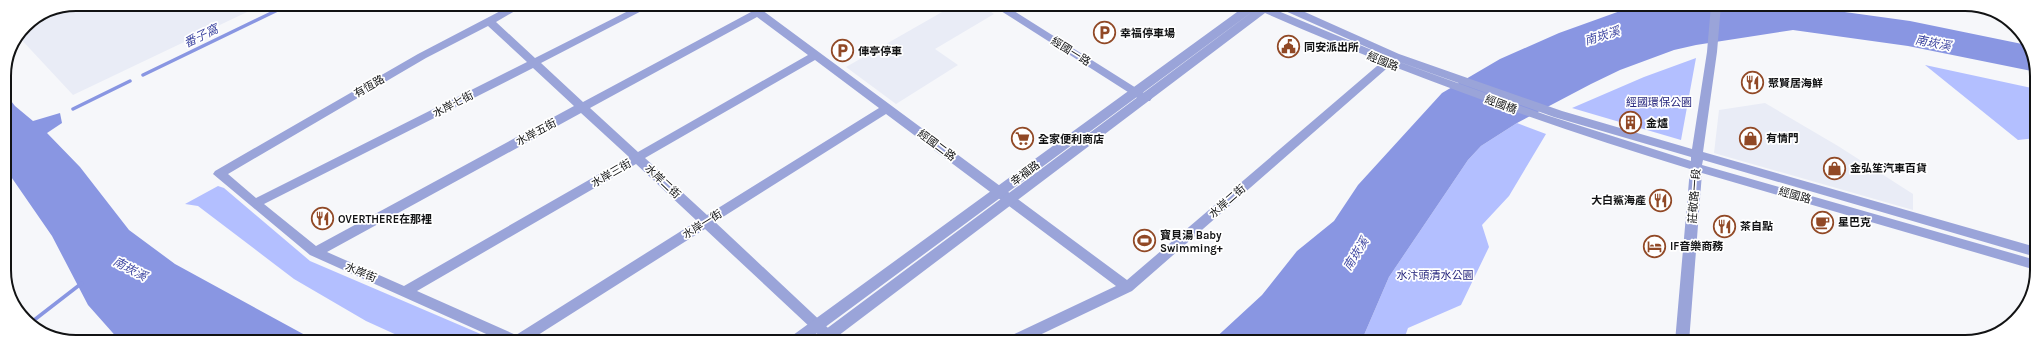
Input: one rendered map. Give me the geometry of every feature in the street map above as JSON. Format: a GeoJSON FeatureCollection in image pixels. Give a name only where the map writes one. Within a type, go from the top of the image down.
{"type":"FeatureCollection","features":[{"type":"Feature","properties":{"kind":"street","name":"有恆路"},"geometry":{"type":"LineString","coordinates":[[219,174],[422,56],[508,11]]}},
{"type":"Feature","properties":{"kind":"street","name":"水岸七街"},"geometry":{"type":"LineString","coordinates":[[256,203],[636,11]]}},
{"type":"Feature","properties":{"kind":"street","name":"經國一路"},"geometry":{"type":"LineString","coordinates":[[1007,11],[1140,94]]}},
{"type":"Feature","properties":{"kind":"street","name":"幸福路"},"geometry":{"type":"LineString","coordinates":[[833,335],[1004,196],[1253,11]]}},
{"type":"Feature","properties":{"kind":"street","name":"經國路"},"geometry":{"type":"LineString","coordinates":[[1271,11],[1388,64],[1446,85]]}},
{"type":"Feature","properties":{"kind":"street","name":"經國路"},"geometry":{"type":"LineString","coordinates":[[1293,11],[1374,47],[1458,78]]}},
{"type":"Feature","properties":{"kind":"street","name":"莊敬路一段"},"geometry":{"type":"LineString","coordinates":[[1683,335],[1697,161],[1715,11]]}},
{"type":"Feature","properties":{"kind":"street","name":"經國二路"},"geometry":{"type":"LineString","coordinates":[[758,12],[1127,287]]}},
{"type":"Feature","properties":{"kind":"street","name":"水岸五街"},"geometry":{"type":"LineString","coordinates":[[315,252],[758,12]]}},
{"type":"Feature","properties":{"kind":"street","name":"水岸二街"},"geometry":{"type":"LineString","coordinates":[[489,21],[818,324],[825,335]]}},
{"type":"Feature","properties":{"kind":"street","name":"水岸三街"},"geometry":{"type":"LineString","coordinates":[[406,291],[815,55]]}},
{"type":"Feature","properties":{"kind":"street","name":"水岸二街"},"geometry":{"type":"LineString","coordinates":[[1026,335],[1127,287],[1388,64]]}},
{"type":"Feature","properties":{"kind":"street","name":"經國橋"},"geometry":{"type":"LineString","coordinates":[[1458,78],[1556,119]]}},
{"type":"Feature","properties":{"kind":"street","name":"經國橋"},"geometry":{"type":"LineString","coordinates":[[1446,85],[1556,119]]}},
{"type":"Feature","properties":{"kind":"street","name":"水岸一街"},"geometry":{"type":"LineString","coordinates":[[527,335],[887,108]]}},
{"type":"Feature","properties":{"kind":"street","name":"經國路"},"geometry":{"type":"LineString","coordinates":[[1556,119],[2030,263]]}},
{"type":"Feature","properties":{"kind":"street","name":"經國路"},"geometry":{"type":"LineString","coordinates":[[1697,161],[2030,250]]}},
{"type":"Feature","properties":{"kind":"street","name":"水岸街"},"geometry":{"type":"LineString","coordinates":[[219,174],[315,252],[505,335]]}},
{"type":"Feature","properties":{"kind":"street","name":"幸福路"},"geometry":{"type":"LineString","coordinates":[[803,335],[1004,196]]}},
{"type":"Feature","properties":{"kind":"shaded area"},"geometry":{"type":"Polygon","coordinates":[[[76,11],[249,11],[73,95],[22,40],[30,30],[51,16],[63,12],[76,11]]]}},
{"type":"Feature","properties":{"kind":"shaded area"},"geometry":{"type":"Polygon","coordinates":[[[944,11],[990,11],[994,14],[935,49],[958,65],[896,104],[846,67],[944,11]]]}},
{"type":"Feature","properties":{"kind":"shaded area"},"geometry":{"type":"Polygon","coordinates":[[[1765,103],[1838,146],[1913,194],[1913,210],[1714,153],[1719,110],[1765,103]]]}},
{"type":"Feature","properties":{"kind":"green space","name":"經國環保公園"},"geometry":{"type":"Polygon","coordinates":[[[1696,58],[1681,140],[1572,108],[1644,77],[1696,58]]]}},
{"type":"Feature","properties":{"kind":"green space"},"geometry":{"type":"Polygon","coordinates":[[[1925,65],[2030,88],[2030,139],[2018,140],[1925,65]]]}},
{"type":"Feature","properties":{"kind":"green space","name":"水汴頭清水公園"},"geometry":{"type":"Polygon","coordinates":[[[1517,123],[1546,134],[1509,196],[1482,225],[1489,247],[1461,305],[1408,328],[1406,335],[1364,335],[1389,277],[1468,160],[1481,146],[1517,123]]]}},
{"type":"Feature","properties":{"kind":"green space"},"geometry":{"type":"Polygon","coordinates":[[[218,186],[224,188],[310,261],[483,335],[397,335],[366,321],[294,279],[198,206],[185,204],[218,186]]]}},
{"type":"Feature","properties":{"kind":"water","name":"南崁溪"},"geometry":{"type":"Polygon","coordinates":[[[1620,11],[1838,11],[1910,21],[2021,44],[2027,55],[2030,71],[1908,46],[1793,30],[1696,45],[1674,50],[1620,70],[1591,84],[1517,123],[1481,146],[1468,160],[1389,277],[1364,335],[1219,335],[1262,295],[1297,251],[1334,221],[1358,185],[1442,93],[1500,59],[1559,33],[1620,11]]]}},
{"type":"Feature","properties":{"kind":"water","name":"南崁溪"},"geometry":{"type":"Polygon","coordinates":[[[11,101],[33,121],[60,113],[62,123],[47,133],[80,167],[129,230],[175,264],[305,335],[115,335],[88,305],[52,236],[11,177],[11,101]]]}},
{"type":"Feature","properties":{"kind":"waterway","name":"番子窩"},"geometry":{"type":"LineString","coordinates":[[143,75],[276,11]]}},
{"type":"Feature","properties":{"kind":"waterway","name":"番子窩"},"geometry":{"type":"LineString","coordinates":[[73,109],[130,81]]}},
{"type":"Feature","properties":{"kind":"waterway"},"geometry":{"type":"LineString","coordinates":[[34,320],[82,283]]}},
{"type":"Feature","properties":{"kind":"place","name":"幸福停車場"},"geometry":{"type":"Point","coordinates":[1105,33]}},
{"type":"Feature","properties":{"kind":"place","name":"同安派出所"},"geometry":{"type":"Point","coordinates":[1288,47]}},
{"type":"Feature","properties":{"kind":"place","name":"俥亭停車"},"geometry":{"type":"Point","coordinates":[843,51]}},
{"type":"Feature","properties":{"kind":"place","name":"聚賢居海鮮"},"geometry":{"type":"Point","coordinates":[1752,83]}},
{"type":"Feature","properties":{"kind":"place","name":"金爐"},"geometry":{"type":"Point","coordinates":[1631,123]}},
{"type":"Feature","properties":{"kind":"place","name":"有情門"},"geometry":{"type":"Point","coordinates":[1751,138]}},
{"type":"Feature","properties":{"kind":"place","name":"全家便利商店"},"geometry":{"type":"Point","coordinates":[1022,139]}},
{"type":"Feature","properties":{"kind":"place","name":"金弘笙汽車百貨"},"geometry":{"type":"Point","coordinates":[1834,168]}},
{"type":"Feature","properties":{"kind":"place","name":"大白鯊海產"},"geometry":{"type":"Point","coordinates":[1661,200]}},
{"type":"Feature","properties":{"kind":"place","name":"OVERTHERE在那裡"},"geometry":{"type":"Point","coordinates":[323,219]}},
{"type":"Feature","properties":{"kind":"place","name":"星巴克"},"geometry":{"type":"Point","coordinates":[1822,222]}},
{"type":"Feature","properties":{"kind":"place","name":"茶自點"},"geometry":{"type":"Point","coordinates":[1724,226]}},
{"type":"Feature","properties":{"kind":"place","name":"寶貝湯 Baby Swimming+"},"geometry":{"type":"Point","coordinates":[1145,241]}},
{"type":"Feature","properties":{"kind":"place","name":"IF音樂商務"},"geometry":{"type":"Point","coordinates":[1654,246]}}]}
